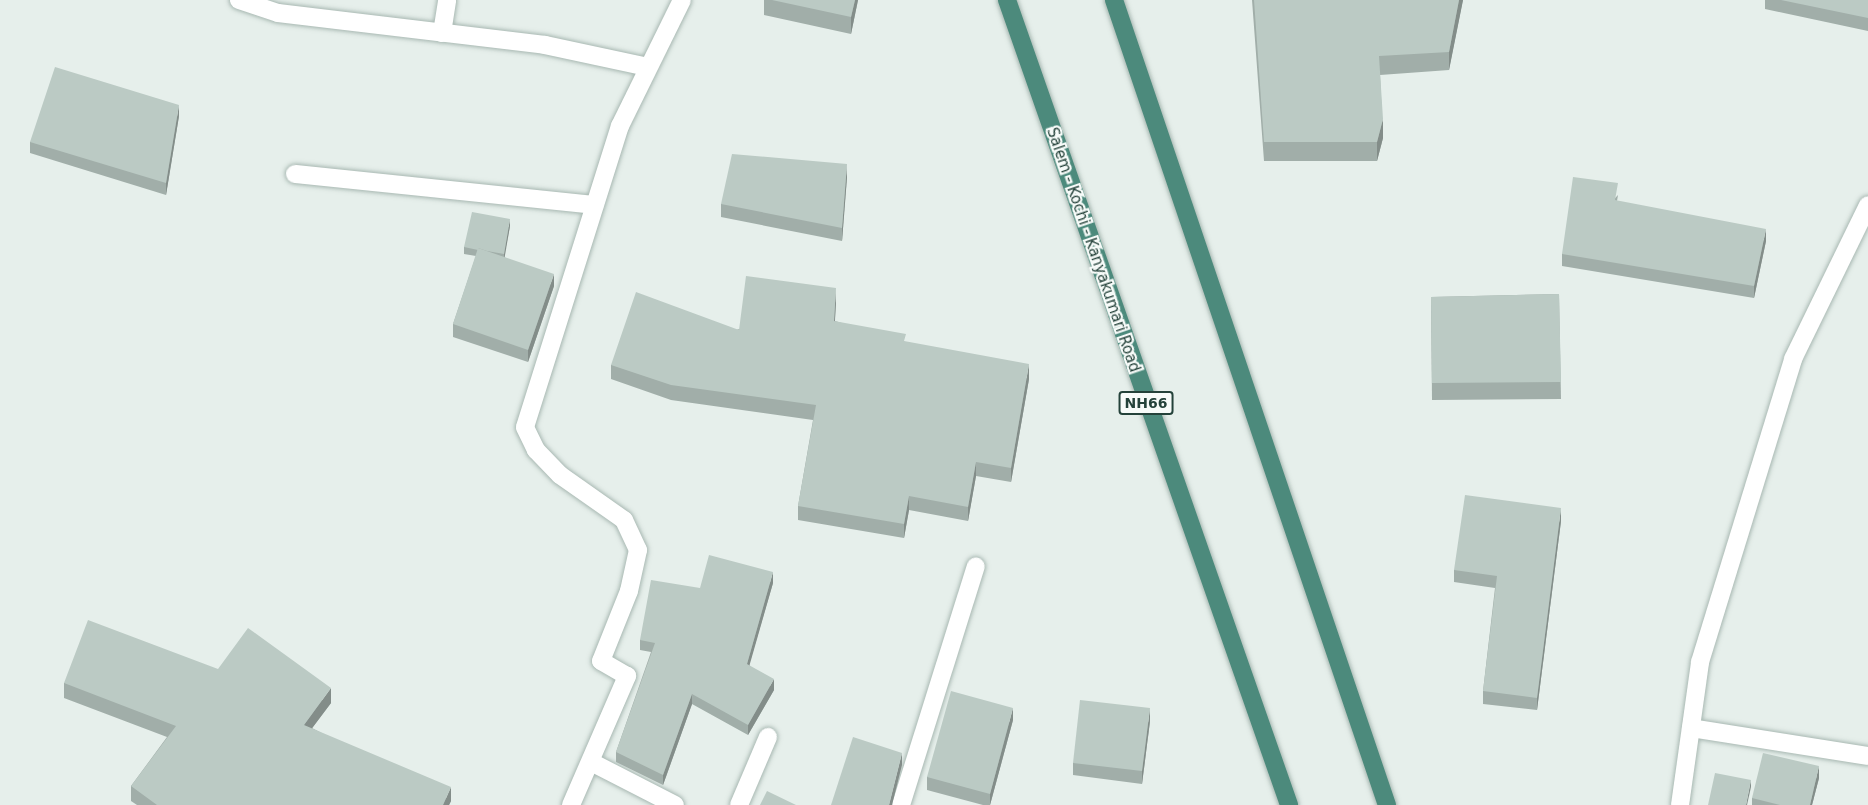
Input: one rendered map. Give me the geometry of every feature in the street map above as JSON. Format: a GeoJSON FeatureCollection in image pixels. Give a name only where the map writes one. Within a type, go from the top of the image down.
{"type":"FeatureCollection","features":[{"type":"Feature","properties":{"kind":"highway","name":"Salem - Kochi - Kanyakumari Road"},"geometry":{"type":"LineString","coordinates":[[1007,0],[1289,805]]}},
{"type":"Feature","properties":{"kind":"highway"},"geometry":{"type":"LineString","coordinates":[[1114,0],[1387,805]]}},
{"type":"Feature","properties":{"kind":"street"},"geometry":{"type":"LineString","coordinates":[[239,0],[278,13],[545,45],[648,67]]}},
{"type":"Feature","properties":{"kind":"street"},"geometry":{"type":"LineString","coordinates":[[442,33],[447,0]]}},
{"type":"Feature","properties":{"kind":"street"},"geometry":{"type":"LineString","coordinates":[[571,805],[593,763],[627,676],[601,661],[629,591],[638,550],[624,520],[560,475],[536,450],[525,427],[620,126],[682,0]]}},
{"type":"Feature","properties":{"kind":"street"},"geometry":{"type":"LineString","coordinates":[[295,174],[594,205]]}},
{"type":"Feature","properties":{"kind":"street"},"geometry":{"type":"LineString","coordinates":[[1680,805],[1700,662],[1793,359],[1868,205]]}},
{"type":"Feature","properties":{"kind":"street"},"geometry":{"type":"LineString","coordinates":[[901,805],[976,566]]}},
{"type":"Feature","properties":{"kind":"street"},"geometry":{"type":"LineString","coordinates":[[1691,728],[1868,756]]}},
{"type":"Feature","properties":{"kind":"street"},"geometry":{"type":"LineString","coordinates":[[739,805],[768,736]]}},
{"type":"Feature","properties":{"kind":"street"},"geometry":{"type":"LineString","coordinates":[[593,763],[675,805]]}},
{"type":"Feature","properties":{"kind":"building"},"geometry":{"type":"Polygon","coordinates":[[[772,0],[855,0],[851,17],[772,0]]]}},
{"type":"Feature","properties":{"kind":"building"},"geometry":{"type":"Polygon","coordinates":[[[1254,0],[1459,0],[1449,52],[1379,56],[1383,119],[1377,142],[1264,142],[1254,0]]]}},
{"type":"Feature","properties":{"kind":"building"},"geometry":{"type":"Polygon","coordinates":[[[1781,0],[1868,0],[1868,18],[1781,0]]]}},
{"type":"Feature","properties":{"kind":"building"},"geometry":{"type":"Polygon","coordinates":[[[55,67],[179,105],[166,183],[30,142],[55,67]]]}},
{"type":"Feature","properties":{"kind":"building"},"geometry":{"type":"Polygon","coordinates":[[[732,154],[847,164],[842,228],[721,204],[732,154]]]}},
{"type":"Feature","properties":{"kind":"building"},"geometry":{"type":"Polygon","coordinates":[[[1573,177],[1618,183],[1615,200],[1766,229],[1754,286],[1562,254],[1573,177]]]}},
{"type":"Feature","properties":{"kind":"building"},"geometry":{"type":"Polygon","coordinates":[[[472,212],[510,219],[504,254],[464,247],[472,212]]]}},
{"type":"Feature","properties":{"kind":"building"},"geometry":{"type":"Polygon","coordinates":[[[478,248],[554,274],[528,350],[453,324],[478,248]]]}},
{"type":"Feature","properties":{"kind":"building"},"geometry":{"type":"Polygon","coordinates":[[[746,276],[836,288],[834,321],[906,334],[904,341],[1029,364],[1011,468],[976,462],[968,507],[909,496],[904,524],[798,506],[816,405],[671,385],[611,365],[636,292],[739,330],[746,276]]]}},
{"type":"Feature","properties":{"kind":"building"},"geometry":{"type":"Polygon","coordinates":[[[1559,294],[1561,382],[1432,383],[1431,297],[1559,294]]]}},
{"type":"Feature","properties":{"kind":"building"},"geometry":{"type":"Polygon","coordinates":[[[1465,495],[1561,508],[1537,698],[1483,691],[1497,576],[1454,570],[1465,495]]]}},
{"type":"Feature","properties":{"kind":"building"},"geometry":{"type":"Polygon","coordinates":[[[709,555],[773,572],[747,664],[774,679],[748,725],[692,694],[663,775],[616,752],[655,643],[640,640],[651,580],[700,588],[709,555]]]}},
{"type":"Feature","properties":{"kind":"building"},"geometry":{"type":"Polygon","coordinates":[[[88,620],[218,669],[248,628],[331,688],[304,725],[451,787],[443,805],[157,805],[131,786],[176,726],[64,683],[88,620]]]}},
{"type":"Feature","properties":{"kind":"building"},"geometry":{"type":"Polygon","coordinates":[[[951,691],[1013,708],[990,794],[927,777],[951,691]]]}},
{"type":"Feature","properties":{"kind":"building"},"geometry":{"type":"Polygon","coordinates":[[[1080,700],[1150,708],[1142,771],[1073,763],[1080,700]]]}},
{"type":"Feature","properties":{"kind":"building"},"geometry":{"type":"Polygon","coordinates":[[[853,737],[902,753],[889,805],[831,805],[853,737]]]}},
{"type":"Feature","properties":{"kind":"building"},"geometry":{"type":"Polygon","coordinates":[[[1763,753],[1819,766],[1810,805],[1780,805],[1752,798],[1763,753]]]}},
{"type":"Feature","properties":{"kind":"building"},"geometry":{"type":"Polygon","coordinates":[[[1715,773],[1751,780],[1746,805],[1708,805],[1715,773]]]}},
{"type":"Feature","properties":{"kind":"building"},"geometry":{"type":"Polygon","coordinates":[[[767,791],[796,805],[760,805],[767,791]]]}}]}
